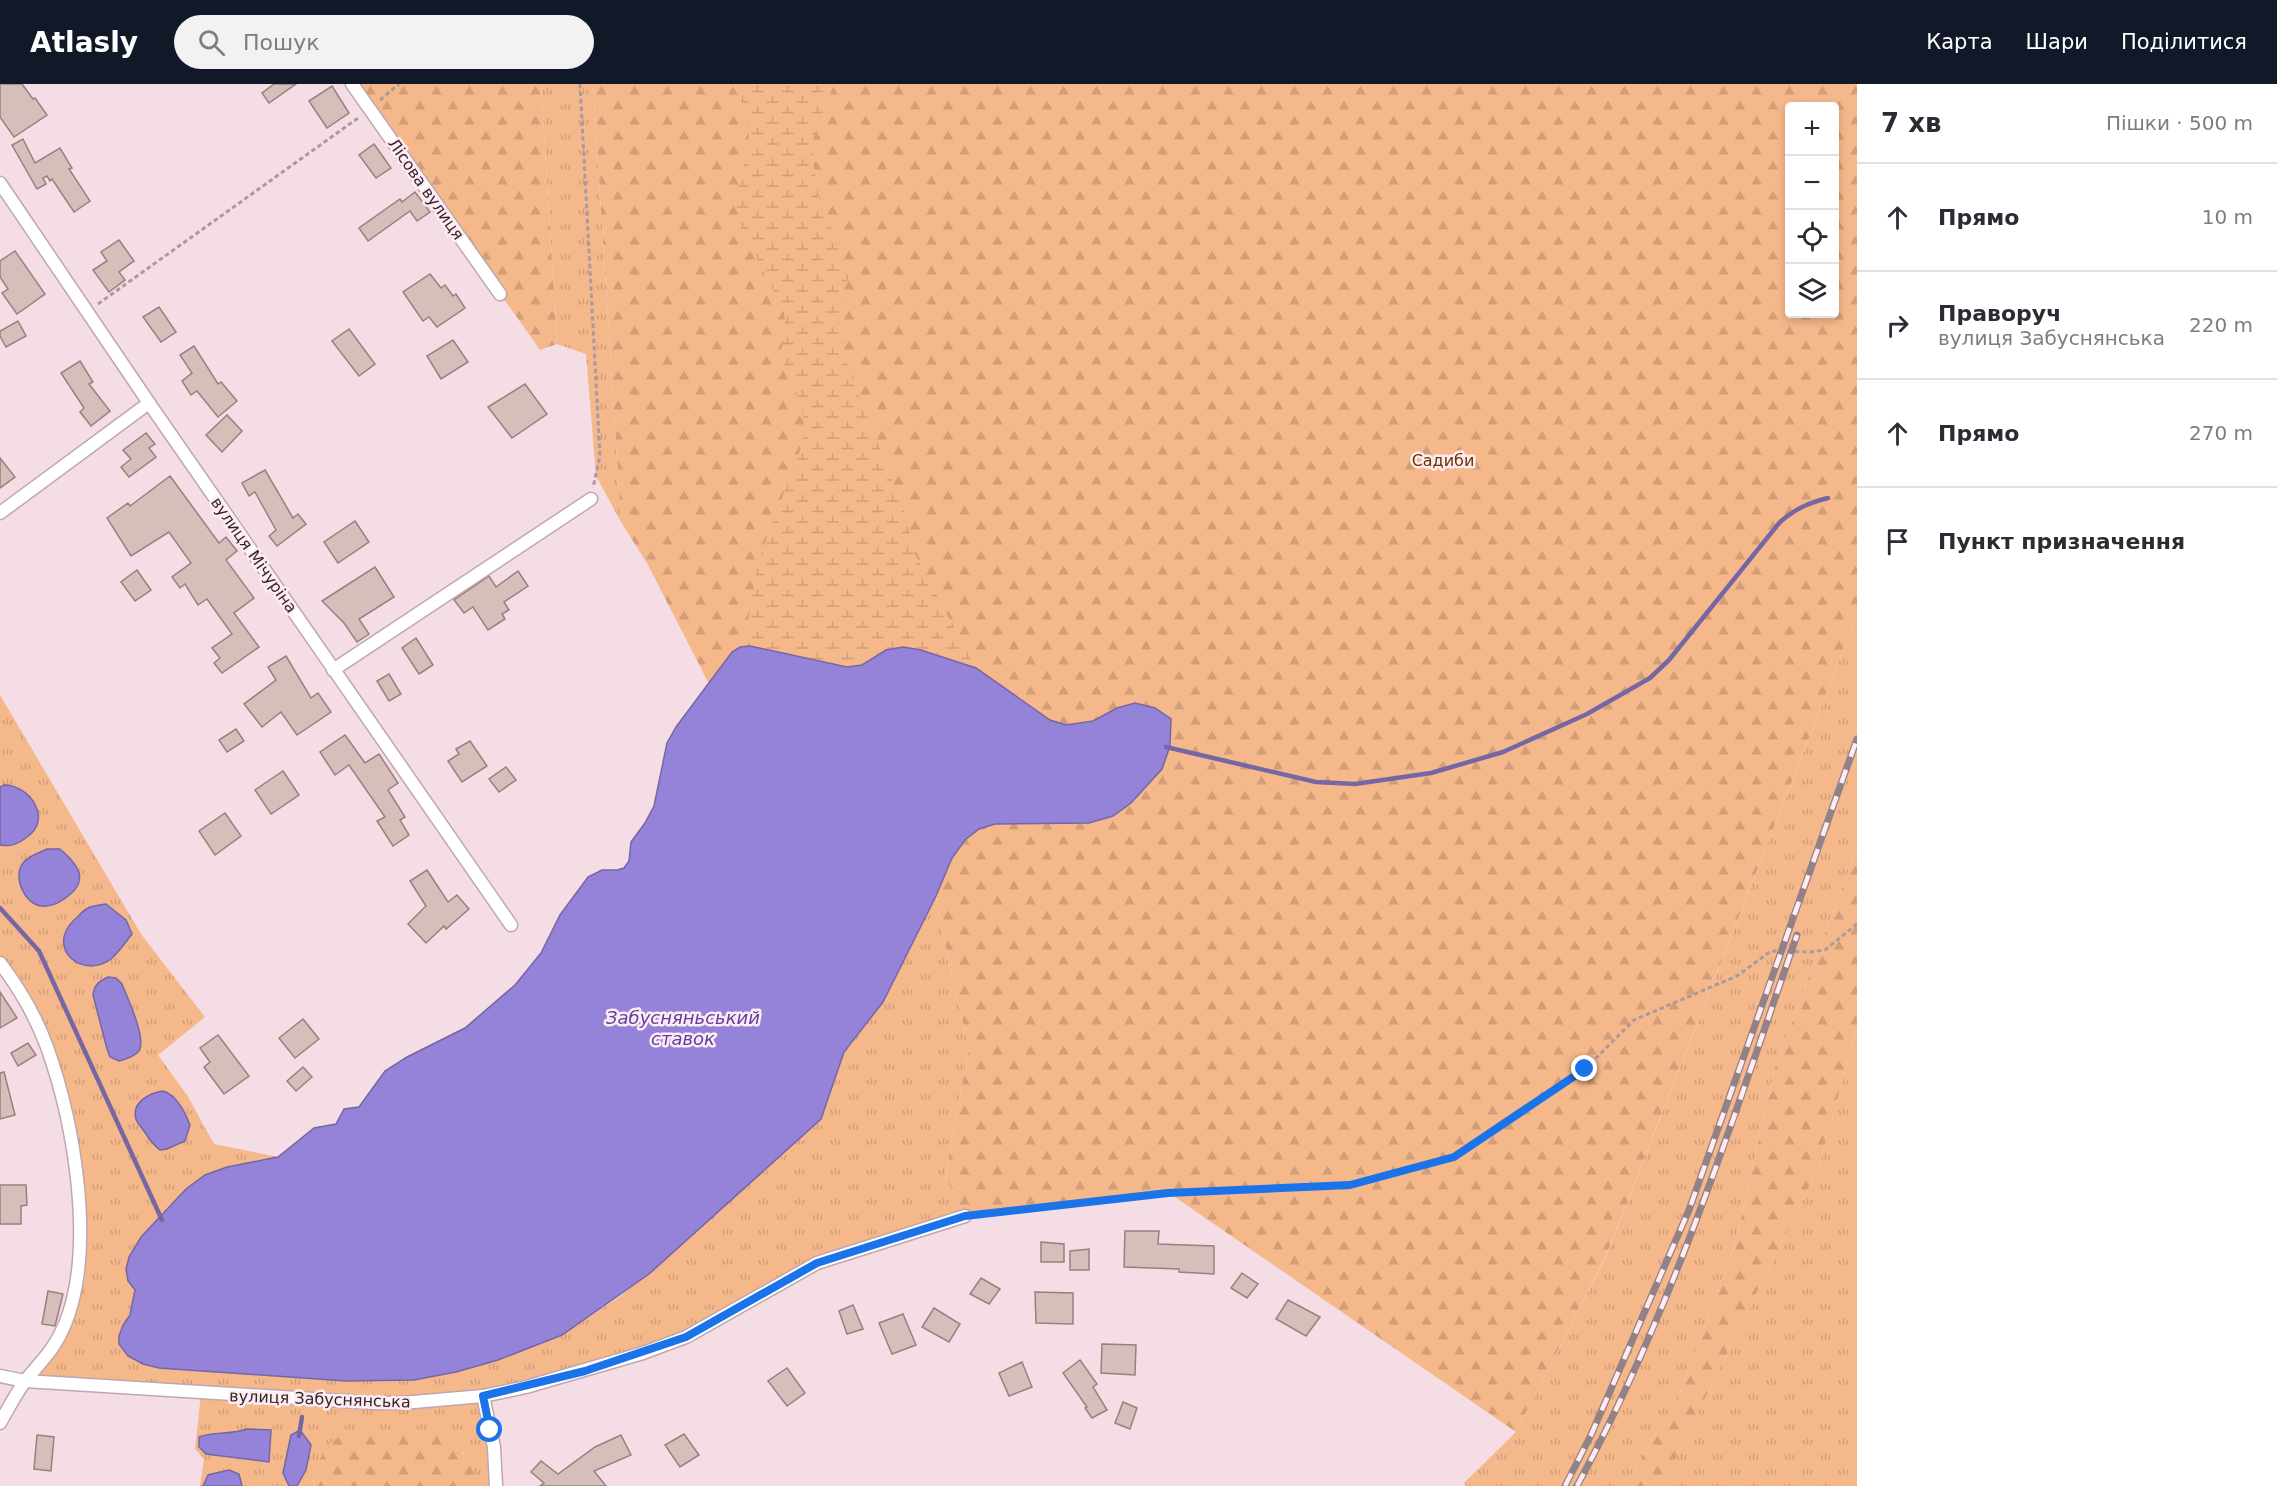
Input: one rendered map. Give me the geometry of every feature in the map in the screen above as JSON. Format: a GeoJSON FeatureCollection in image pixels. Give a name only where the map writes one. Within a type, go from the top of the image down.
{"type":"FeatureCollection","features":[{"type":"Feature","properties":{"kind":"street","name":"Лісова вулиця"},"geometry":{"type":"LineString","coordinates":[[352,84],[500,294]]}},
{"type":"Feature","properties":{"kind":"street","name":"вулиця Мічуріна"},"geometry":{"type":"LineString","coordinates":[[0,183],[149,403],[511,925]]}},
{"type":"Feature","properties":{"kind":"street"},"geometry":{"type":"LineString","coordinates":[[0,513],[149,403]]}},
{"type":"Feature","properties":{"kind":"street"},"geometry":{"type":"LineString","coordinates":[[333,670],[591,499]]}},
{"type":"Feature","properties":{"kind":"street"},"geometry":{"type":"LineString","coordinates":[[0,963],[15,983],[46,1045],[64,1104],[80,1203],[81,1234],[80,1260],[66,1322],[48,1356],[25,1381],[0,1423]]}},
{"type":"Feature","properties":{"kind":"street","name":"вулиця Забуснянська"},"geometry":{"type":"LineString","coordinates":[[0,1377],[25,1381],[376,1403],[402,1404],[483,1396],[585,1371],[686,1337],[817,1263],[965,1216]]}},
{"type":"Feature","properties":{"kind":"street"},"geometry":{"type":"LineString","coordinates":[[483,1396],[494,1447],[496,1486]]}},
{"type":"Feature","properties":{"kind":"path"},"geometry":{"type":"LineString","coordinates":[[87,312],[370,109],[399,84]]}},
{"type":"Feature","properties":{"kind":"path"},"geometry":{"type":"LineString","coordinates":[[580,84],[600,456],[591,499]]}},
{"type":"Feature","properties":{"kind":"path"},"geometry":{"type":"LineString","coordinates":[[965,1216],[1168,1193],[1350,1185],[1454,1157],[1585,1069],[1634,1020],[1737,976],[1771,951],[1825,950],[1857,924]]}},
{"type":"Feature","properties":{"kind":"green space"},"geometry":{"type":"Polygon","coordinates":[[[352,84],[541,84],[557,344],[540,350],[352,84]]]}},
{"type":"Feature","properties":{"kind":"green space"},"geometry":{"type":"Polygon","coordinates":[[[541,84],[593,84],[621,522],[596,476],[586,354],[557,344],[541,84]]]}},
{"type":"Feature","properties":{"kind":"green space","name":"Садиби"},"geometry":{"type":"Polygon","coordinates":[[[593,84],[1857,84],[1857,615],[1607,1253],[1516,1432],[1169,1193],[965,1216],[945,1176],[969,1048],[936,896],[952,858],[965,840],[979,829],[995,824],[1056,824],[1117,708],[1093,721],[1066,725],[1050,720],[976,668],[921,650],[903,647],[847,667],[750,646],[732,652],[709,684],[648,565],[621,522],[593,84]]]}},
{"type":"Feature","properties":{"kind":"green space"},"geometry":{"type":"Polygon","coordinates":[[[732,84],[834,84],[814,136],[813,162],[818,193],[849,277],[843,291],[842,344],[848,367],[904,510],[915,554],[976,668],[931,652],[906,647],[885,650],[865,663],[847,667],[750,646],[748,622],[758,561],[802,445],[804,423],[801,404],[781,358],[781,349],[786,337],[784,312],[739,224],[736,196],[748,148],[749,132],[745,108],[732,84]]]}},
{"type":"Feature","properties":{"kind":"green space"},"geometry":{"type":"Polygon","coordinates":[[[1857,615],[1857,848],[1775,1068],[1735,1245],[1681,1391],[1625,1486],[1466,1486],[1464,1483],[1516,1432],[1607,1254],[1857,615]]]}},
{"type":"Feature","properties":{"kind":"green space"},"geometry":{"type":"Polygon","coordinates":[[[0,695],[141,934],[205,1017],[158,1055],[187,1095],[214,1144],[278,1157],[227,1167],[186,1189],[141,1237],[128,1281],[135,1290],[130,1315],[123,1325],[119,1344],[128,1356],[143,1364],[159,1368],[346,1381],[414,1380],[456,1372],[562,1335],[622,1295],[821,1119],[844,1052],[883,1002],[936,896],[969,1048],[945,1176],[965,1216],[817,1263],[686,1337],[483,1396],[496,1486],[480,1486],[463,1452],[313,1479],[313,1486],[297,1486],[306,1470],[283,1473],[289,1486],[242,1486],[242,1483],[208,1474],[203,1486],[200,1486],[204,1459],[195,1449],[201,1394],[25,1381],[66,1322],[79,1203],[46,1045],[0,963],[0,695]],[[235,1433],[207,1434],[256,1459],[269,1462],[235,1433]]]}},
{"type":"Feature","properties":{"kind":"green space"},"geometry":{"type":"Polygon","coordinates":[[[1857,848],[1857,1028],[1819,1166],[1662,1486],[1625,1486],[1681,1391],[1735,1245],[1775,1068],[1857,848]]]}},
{"type":"Feature","properties":{"kind":"green space"},"geometry":{"type":"Polygon","coordinates":[[[1857,1028],[1857,1486],[1662,1486],[1819,1166],[1857,1028]]]}},
{"type":"Feature","properties":{"kind":"green space"},"geometry":{"type":"Polygon","coordinates":[[[357,1430],[443,1436],[461,1451],[480,1486],[313,1486],[317,1466],[326,1449],[339,1437],[357,1430]]]}},
{"type":"Feature","properties":{"kind":"water","name":"Забусняньський ставок"},"geometry":{"type":"Polygon","coordinates":[[[750,646],[847,667],[862,665],[886,650],[903,647],[921,650],[976,668],[1050,720],[1066,725],[1093,721],[1117,708],[1135,703],[1155,708],[1171,719],[1170,746],[1162,769],[1131,803],[1113,816],[1089,823],[995,824],[979,829],[965,840],[952,858],[936,896],[883,1002],[844,1052],[821,1119],[649,1274],[562,1335],[498,1360],[456,1372],[414,1380],[346,1381],[159,1368],[143,1364],[128,1356],[119,1344],[123,1325],[130,1315],[135,1290],[128,1281],[126,1269],[129,1257],[141,1237],[186,1189],[205,1175],[227,1167],[278,1157],[314,1128],[336,1124],[344,1109],[359,1107],[385,1071],[407,1057],[465,1028],[515,985],[541,953],[560,915],[588,877],[602,870],[624,868],[629,861],[631,842],[654,806],[667,743],[676,727],[732,652],[740,647],[750,646]]]}},
{"type":"Feature","properties":{"kind":"water"},"geometry":{"type":"Polygon","coordinates":[[[14,786],[30,797],[38,813],[35,830],[21,841],[8,846],[0,845],[0,787],[14,786]]]}},
{"type":"Feature","properties":{"kind":"water"},"geometry":{"type":"Polygon","coordinates":[[[47,849],[60,849],[67,855],[77,868],[79,880],[72,893],[64,899],[54,905],[42,906],[30,901],[26,896],[19,875],[25,861],[47,849]]]}},
{"type":"Feature","properties":{"kind":"water"},"geometry":{"type":"Polygon","coordinates":[[[106,904],[126,920],[132,934],[111,959],[100,965],[79,964],[66,951],[64,941],[66,931],[86,909],[106,904]]]}},
{"type":"Feature","properties":{"kind":"water"},"geometry":{"type":"Polygon","coordinates":[[[108,977],[116,978],[122,984],[140,1037],[139,1051],[119,1061],[110,1057],[93,995],[98,984],[108,977]]]}},
{"type":"Feature","properties":{"kind":"water"},"geometry":{"type":"Polygon","coordinates":[[[163,1091],[176,1100],[190,1125],[185,1141],[160,1150],[138,1124],[135,1113],[143,1099],[163,1091]]]}},
{"type":"Feature","properties":{"kind":"water"},"geometry":{"type":"Polygon","coordinates":[[[247,1429],[271,1430],[269,1462],[206,1454],[199,1447],[199,1437],[247,1429]]]}},
{"type":"Feature","properties":{"kind":"water"},"geometry":{"type":"Polygon","coordinates":[[[300,1430],[311,1445],[306,1470],[297,1486],[289,1486],[283,1473],[291,1435],[300,1430]]]}},
{"type":"Feature","properties":{"kind":"water"},"geometry":{"type":"Polygon","coordinates":[[[229,1470],[239,1474],[242,1486],[203,1486],[208,1475],[229,1470]]]}},
{"type":"Feature","properties":{"kind":"building"},"geometry":{"type":"Polygon","coordinates":[[[0,84],[22,84],[47,115],[14,137],[0,117],[0,84]]]}},
{"type":"Feature","properties":{"kind":"building"},"geometry":{"type":"Polygon","coordinates":[[[274,84],[296,84],[269,103],[262,93],[274,84]]]}},
{"type":"Feature","properties":{"kind":"building"},"geometry":{"type":"Polygon","coordinates":[[[332,86],[349,113],[327,128],[309,101],[332,86]]]}},
{"type":"Feature","properties":{"kind":"building"},"geometry":{"type":"Polygon","coordinates":[[[23,139],[35,163],[60,148],[72,168],[69,169],[90,201],[74,212],[52,179],[50,181],[47,176],[43,178],[46,184],[37,189],[12,145],[23,139]]]}},
{"type":"Feature","properties":{"kind":"building"},"geometry":{"type":"Polygon","coordinates":[[[374,144],[391,168],[376,178],[359,155],[374,144]]]}},
{"type":"Feature","properties":{"kind":"building"},"geometry":{"type":"Polygon","coordinates":[[[415,192],[430,212],[417,221],[410,211],[368,241],[359,228],[400,199],[402,202],[415,192]]]}},
{"type":"Feature","properties":{"kind":"building"},"geometry":{"type":"Polygon","coordinates":[[[119,240],[134,261],[119,272],[125,280],[109,292],[93,270],[107,261],[101,252],[119,240]]]}},
{"type":"Feature","properties":{"kind":"building"},"geometry":{"type":"Polygon","coordinates":[[[15,251],[45,294],[17,314],[2,293],[8,289],[0,277],[0,261],[15,251]]]}},
{"type":"Feature","properties":{"kind":"building"},"geometry":{"type":"Polygon","coordinates":[[[430,274],[441,288],[445,285],[453,296],[456,294],[465,308],[437,327],[429,317],[423,321],[403,292],[430,274]]]}},
{"type":"Feature","properties":{"kind":"building"},"geometry":{"type":"Polygon","coordinates":[[[159,307],[176,332],[161,342],[143,317],[159,307]]]}},
{"type":"Feature","properties":{"kind":"building"},"geometry":{"type":"Polygon","coordinates":[[[18,321],[26,336],[6,347],[0,331],[18,321]]]}},
{"type":"Feature","properties":{"kind":"building"},"geometry":{"type":"Polygon","coordinates":[[[349,329],[375,364],[359,376],[332,341],[349,329]]]}},
{"type":"Feature","properties":{"kind":"building"},"geometry":{"type":"Polygon","coordinates":[[[453,340],[468,362],[441,379],[427,356],[453,340]]]}},
{"type":"Feature","properties":{"kind":"building"},"geometry":{"type":"Polygon","coordinates":[[[194,346],[218,384],[221,382],[237,401],[218,417],[197,391],[191,395],[182,381],[192,373],[180,355],[194,346]]]}},
{"type":"Feature","properties":{"kind":"building"},"geometry":{"type":"Polygon","coordinates":[[[80,361],[93,382],[89,384],[110,411],[91,426],[80,412],[84,408],[61,373],[80,361]]]}},
{"type":"Feature","properties":{"kind":"building"},"geometry":{"type":"Polygon","coordinates":[[[525,384],[547,414],[512,438],[488,407],[525,384]]]}},
{"type":"Feature","properties":{"kind":"building"},"geometry":{"type":"Polygon","coordinates":[[[227,415],[242,431],[222,452],[206,435],[227,415]]]}},
{"type":"Feature","properties":{"kind":"building"},"geometry":{"type":"Polygon","coordinates":[[[146,433],[155,444],[149,448],[156,457],[129,477],[121,467],[131,459],[123,450],[146,433]]]}},
{"type":"Feature","properties":{"kind":"building"},"geometry":{"type":"Polygon","coordinates":[[[0,458],[15,477],[0,488],[0,458]]]}},
{"type":"Feature","properties":{"kind":"building"},"geometry":{"type":"Polygon","coordinates":[[[265,470],[293,518],[298,514],[306,524],[277,546],[269,536],[276,530],[255,492],[249,496],[242,483],[265,470]]]}},
{"type":"Feature","properties":{"kind":"building"},"geometry":{"type":"Polygon","coordinates":[[[170,476],[219,543],[226,537],[237,551],[226,560],[254,598],[234,613],[259,647],[222,673],[214,663],[220,658],[212,648],[232,634],[207,599],[198,605],[185,584],[180,588],[172,577],[191,563],[169,532],[131,556],[107,518],[128,503],[130,506],[170,476]]]}},
{"type":"Feature","properties":{"kind":"building"},"geometry":{"type":"Polygon","coordinates":[[[355,521],[369,542],[338,563],[324,542],[355,521]]]}},
{"type":"Feature","properties":{"kind":"building"},"geometry":{"type":"Polygon","coordinates":[[[375,567],[394,597],[359,619],[369,634],[357,642],[344,623],[322,601],[375,567]]]}},
{"type":"Feature","properties":{"kind":"building"},"geometry":{"type":"Polygon","coordinates":[[[137,570],[151,590],[135,601],[121,582],[137,570]]]}},
{"type":"Feature","properties":{"kind":"building"},"geometry":{"type":"Polygon","coordinates":[[[518,571],[528,586],[504,602],[509,610],[502,614],[505,619],[488,630],[473,607],[464,613],[454,600],[489,576],[496,587],[518,571]]]}},
{"type":"Feature","properties":{"kind":"building"},"geometry":{"type":"Polygon","coordinates":[[[416,638],[433,665],[419,674],[402,648],[416,638]]]}},
{"type":"Feature","properties":{"kind":"building"},"geometry":{"type":"Polygon","coordinates":[[[286,656],[311,698],[318,693],[331,712],[297,735],[281,712],[262,727],[244,704],[276,680],[268,667],[286,656]]]}},
{"type":"Feature","properties":{"kind":"building"},"geometry":{"type":"Polygon","coordinates":[[[389,674],[401,694],[389,701],[377,681],[389,674]]]}},
{"type":"Feature","properties":{"kind":"building"},"geometry":{"type":"Polygon","coordinates":[[[236,729],[244,741],[227,752],[219,740],[236,729]]]}},
{"type":"Feature","properties":{"kind":"building"},"geometry":{"type":"Polygon","coordinates":[[[345,735],[365,763],[379,754],[398,783],[388,790],[405,817],[400,820],[409,835],[393,846],[377,821],[385,817],[349,765],[335,775],[320,752],[345,735]]]}},
{"type":"Feature","properties":{"kind":"building"},"geometry":{"type":"Polygon","coordinates":[[[470,741],[487,766],[462,782],[448,761],[459,754],[456,749],[470,741]]]}},
{"type":"Feature","properties":{"kind":"building"},"geometry":{"type":"Polygon","coordinates":[[[506,767],[516,780],[499,792],[489,779],[506,767]]]}},
{"type":"Feature","properties":{"kind":"building"},"geometry":{"type":"Polygon","coordinates":[[[283,771],[299,795],[271,814],[255,790],[283,771]]]}},
{"type":"Feature","properties":{"kind":"building"},"geometry":{"type":"Polygon","coordinates":[[[225,813],[241,836],[215,855],[199,831],[225,813]]]}},
{"type":"Feature","properties":{"kind":"building"},"geometry":{"type":"Polygon","coordinates":[[[427,870],[448,902],[457,895],[469,909],[446,929],[444,926],[426,943],[408,924],[426,906],[410,881],[427,870]]]}},
{"type":"Feature","properties":{"kind":"building"},"geometry":{"type":"Polygon","coordinates":[[[0,992],[17,1018],[0,1028],[0,992]]]}},
{"type":"Feature","properties":{"kind":"building"},"geometry":{"type":"Polygon","coordinates":[[[303,1019],[319,1039],[295,1058],[279,1038],[303,1019]]]}},
{"type":"Feature","properties":{"kind":"building"},"geometry":{"type":"Polygon","coordinates":[[[218,1035],[249,1076],[224,1094],[204,1067],[210,1062],[200,1048],[218,1035]]]}},
{"type":"Feature","properties":{"kind":"building"},"geometry":{"type":"Polygon","coordinates":[[[28,1043],[36,1055],[18,1066],[11,1053],[28,1043]]]}},
{"type":"Feature","properties":{"kind":"building"},"geometry":{"type":"Polygon","coordinates":[[[303,1067],[312,1077],[296,1091],[287,1081],[303,1067]]]}},
{"type":"Feature","properties":{"kind":"building"},"geometry":{"type":"Polygon","coordinates":[[[4,1072],[15,1115],[0,1119],[0,1073],[4,1072]]]}},
{"type":"Feature","properties":{"kind":"building"},"geometry":{"type":"Polygon","coordinates":[[[0,1185],[26,1185],[27,1205],[21,1206],[21,1224],[0,1224],[0,1185]]]}},
{"type":"Feature","properties":{"kind":"building"},"geometry":{"type":"Polygon","coordinates":[[[1125,1231],[1159,1231],[1158,1244],[1214,1246],[1214,1274],[1179,1272],[1179,1269],[1124,1267],[1125,1231]]]}},
{"type":"Feature","properties":{"kind":"building"},"geometry":{"type":"Polygon","coordinates":[[[1041,1242],[1064,1244],[1064,1262],[1041,1262],[1041,1242]]]}},
{"type":"Feature","properties":{"kind":"building"},"geometry":{"type":"Polygon","coordinates":[[[1089,1249],[1089,1270],[1070,1270],[1070,1251],[1089,1249]]]}},
{"type":"Feature","properties":{"kind":"building"},"geometry":{"type":"Polygon","coordinates":[[[1242,1273],[1258,1284],[1247,1298],[1231,1288],[1242,1273]]]}},
{"type":"Feature","properties":{"kind":"building"},"geometry":{"type":"Polygon","coordinates":[[[981,1278],[1000,1289],[989,1304],[970,1294],[981,1278]]]}},
{"type":"Feature","properties":{"kind":"building"},"geometry":{"type":"Polygon","coordinates":[[[48,1291],[63,1294],[55,1326],[42,1324],[48,1291]]]}},
{"type":"Feature","properties":{"kind":"building"},"geometry":{"type":"Polygon","coordinates":[[[1035,1292],[1073,1293],[1073,1324],[1036,1323],[1035,1292]]]}},
{"type":"Feature","properties":{"kind":"building"},"geometry":{"type":"Polygon","coordinates":[[[1288,1300],[1320,1317],[1306,1336],[1276,1319],[1288,1300]]]}},
{"type":"Feature","properties":{"kind":"building"},"geometry":{"type":"Polygon","coordinates":[[[853,1305],[863,1329],[847,1334],[839,1311],[853,1305]]]}},
{"type":"Feature","properties":{"kind":"building"},"geometry":{"type":"Polygon","coordinates":[[[934,1308],[960,1324],[949,1342],[922,1327],[934,1308]]]}},
{"type":"Feature","properties":{"kind":"building"},"geometry":{"type":"Polygon","coordinates":[[[903,1314],[916,1345],[892,1354],[879,1323],[903,1314]]]}},
{"type":"Feature","properties":{"kind":"building"},"geometry":{"type":"Polygon","coordinates":[[[1102,1344],[1136,1345],[1135,1375],[1101,1373],[1102,1344]]]}},
{"type":"Feature","properties":{"kind":"building"},"geometry":{"type":"Polygon","coordinates":[[[1080,1360],[1097,1384],[1093,1387],[1107,1410],[1092,1418],[1063,1373],[1080,1360]]]}},
{"type":"Feature","properties":{"kind":"building"},"geometry":{"type":"Polygon","coordinates":[[[1022,1362],[1032,1387],[1009,1396],[999,1373],[1022,1362]]]}},
{"type":"Feature","properties":{"kind":"building"},"geometry":{"type":"Polygon","coordinates":[[[787,1368],[805,1393],[787,1406],[768,1381],[787,1368]]]}},
{"type":"Feature","properties":{"kind":"building"},"geometry":{"type":"Polygon","coordinates":[[[1123,1402],[1137,1408],[1130,1429],[1115,1423],[1123,1402]]]}},
{"type":"Feature","properties":{"kind":"building"},"geometry":{"type":"Polygon","coordinates":[[[684,1434],[699,1455],[680,1467],[665,1445],[684,1434]]]}},
{"type":"Feature","properties":{"kind":"building"},"geometry":{"type":"Polygon","coordinates":[[[37,1435],[54,1437],[51,1471],[34,1469],[37,1435]]]}},
{"type":"Feature","properties":{"kind":"building"},"geometry":{"type":"Polygon","coordinates":[[[621,1435],[631,1455],[594,1471],[606,1486],[540,1486],[544,1483],[531,1472],[541,1461],[558,1474],[595,1447],[621,1435]]]}},
{"type":"Feature","properties":{"kind":"waterway"},"geometry":{"type":"LineString","coordinates":[[1166,747],[1316,782],[1355,784],[1431,773],[1503,752],[1587,714],[1650,678],[1669,660],[1780,522],[1802,507],[1828,498]]}},
{"type":"Feature","properties":{"kind":"waterway"},"geometry":{"type":"LineString","coordinates":[[0,908],[39,951],[162,1220]]}},
{"type":"Feature","properties":{"kind":"waterway"},"geometry":{"type":"LineString","coordinates":[[299,1436],[302,1417]]}},
{"type":"Feature","properties":{"kind":"railway"},"geometry":{"type":"LineString","coordinates":[[1565,1486],[1591,1435],[1689,1210],[1857,739]]}},
{"type":"Feature","properties":{"kind":"railway"},"geometry":{"type":"LineString","coordinates":[[1577,1486],[1611,1420],[1671,1284],[1724,1145],[1797,935]]}},
{"type":"Feature","properties":{"kind":"route"},"geometry":{"type":"LineString","coordinates":[[490,1430],[483,1396],[585,1371],[686,1337],[817,1263],[965,1216],[1168,1193],[1350,1185],[1454,1157],[1585,1069]]}}]}
